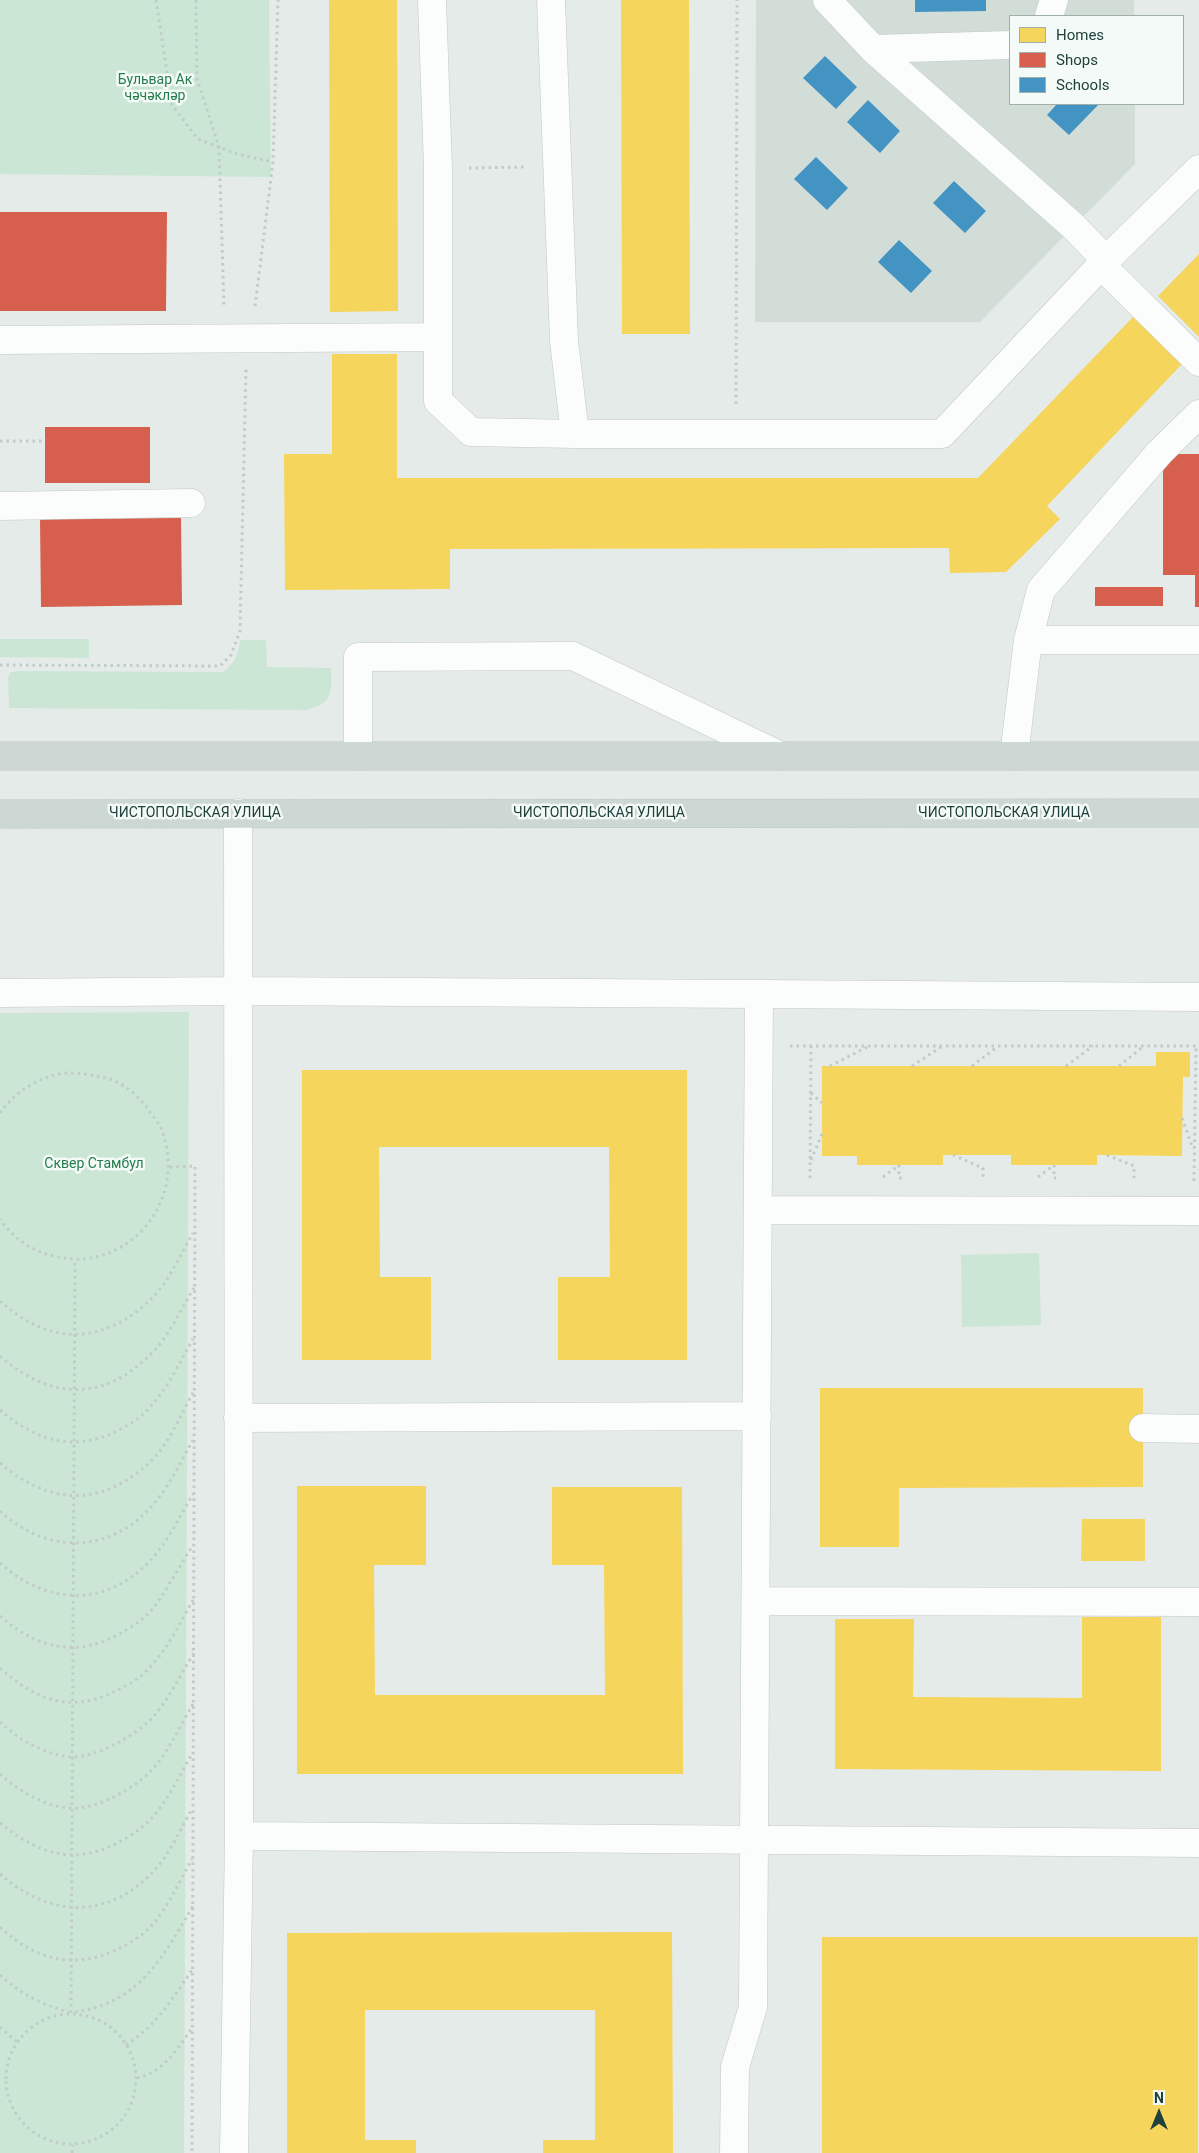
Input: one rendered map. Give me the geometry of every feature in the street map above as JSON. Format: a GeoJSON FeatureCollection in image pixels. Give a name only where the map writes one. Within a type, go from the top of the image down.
{"type":"FeatureCollection","features":[{"type":"Feature","properties":{"kind":"main road"},"geometry":{"type":"LineString","coordinates":[[0,756],[1199,756]]}},
{"type":"Feature","properties":{"kind":"main road","name":"ЧИСТОПОЛЬСКАЯ УЛИЦА"},"geometry":{"type":"LineString","coordinates":[[0,814],[238,812],[1199,812]]}},
{"type":"Feature","properties":{"kind":"street"},"geometry":{"type":"LineString","coordinates":[[432,0],[438,168],[438,400],[472,432],[575,434],[942,434],[1104,262],[1199,169]]}},
{"type":"Feature","properties":{"kind":"street"},"geometry":{"type":"LineString","coordinates":[[551,0],[564,341],[575,434]]}},
{"type":"Feature","properties":{"kind":"street"},"geometry":{"type":"LineString","coordinates":[[827,0],[873,49],[1073,226],[1104,262],[1199,362]]}},
{"type":"Feature","properties":{"kind":"street"},"geometry":{"type":"LineString","coordinates":[[1049,15],[1054,0]]}},
{"type":"Feature","properties":{"kind":"street"},"geometry":{"type":"LineString","coordinates":[[873,49],[1009,46]]}},
{"type":"Feature","properties":{"kind":"street"},"geometry":{"type":"LineString","coordinates":[[0,340],[438,337]]}},
{"type":"Feature","properties":{"kind":"street"},"geometry":{"type":"LineString","coordinates":[[1014,756],[1028,640],[1041,590],[1160,452],[1199,414]]}},
{"type":"Feature","properties":{"kind":"street"},"geometry":{"type":"LineString","coordinates":[[0,506],[192,503]]}},
{"type":"Feature","properties":{"kind":"street"},"geometry":{"type":"LineString","coordinates":[[1028,640],[1199,640]]}},
{"type":"Feature","properties":{"kind":"street"},"geometry":{"type":"LineString","coordinates":[[358,756],[358,657],[573,656],[780,756]]}},
{"type":"Feature","properties":{"kind":"street"},"geometry":{"type":"LineString","coordinates":[[234,2153],[239,1836],[236,991],[238,812]]}},
{"type":"Feature","properties":{"kind":"street"},"geometry":{"type":"LineString","coordinates":[[0,993],[236,991],[1199,997]]}},
{"type":"Feature","properties":{"kind":"street"},"geometry":{"type":"LineString","coordinates":[[734,2153],[735,2067],[753,2007],[759,994]]}},
{"type":"Feature","properties":{"kind":"street"},"geometry":{"type":"LineString","coordinates":[[758,1210],[1196,1211]]}},
{"type":"Feature","properties":{"kind":"street"},"geometry":{"type":"LineString","coordinates":[[238,1418],[757,1416]]}},
{"type":"Feature","properties":{"kind":"street"},"geometry":{"type":"LineString","coordinates":[[1142,1428],[1199,1428]]}},
{"type":"Feature","properties":{"kind":"street"},"geometry":{"type":"LineString","coordinates":[[756,1601],[1199,1602]]}},
{"type":"Feature","properties":{"kind":"street"},"geometry":{"type":"LineString","coordinates":[[239,1836],[755,1838],[1199,1843]]}},
{"type":"Feature","properties":{"kind":"path"},"geometry":{"type":"LineString","coordinates":[[156,0],[172,104],[198,139],[237,154],[273,162]]}},
{"type":"Feature","properties":{"kind":"path"},"geometry":{"type":"LineString","coordinates":[[196,0],[197,79],[219,148],[224,308],[231,309]]}},
{"type":"Feature","properties":{"kind":"path"},"geometry":{"type":"LineString","coordinates":[[254,315],[273,162],[278,0]]}},
{"type":"Feature","properties":{"kind":"path"},"geometry":{"type":"LineString","coordinates":[[736,434],[737,0]]}},
{"type":"Feature","properties":{"kind":"path"},"geometry":{"type":"LineString","coordinates":[[438,168],[558,167]]}},
{"type":"Feature","properties":{"kind":"path"},"geometry":{"type":"LineString","coordinates":[[0,665],[220,666],[231,655],[240,631],[246,367]]}},
{"type":"Feature","properties":{"kind":"path"},"geometry":{"type":"LineString","coordinates":[[0,441],[45,441]]}},
{"type":"Feature","properties":{"kind":"path"},"geometry":{"type":"LineString","coordinates":[[760,1046],[1197,1046],[1194,1152],[1196,1211]]}},
{"type":"Feature","properties":{"kind":"path"},"geometry":{"type":"LineString","coordinates":[[810,1210],[811,1046]]}},
{"type":"Feature","properties":{"kind":"path"},"geometry":{"type":"LineString","coordinates":[[830,1066],[868,1046]]}},
{"type":"Feature","properties":{"kind":"path"},"geometry":{"type":"LineString","coordinates":[[912,1066],[941,1046]]}},
{"type":"Feature","properties":{"kind":"path"},"geometry":{"type":"LineString","coordinates":[[972,1066],[998,1046]]}},
{"type":"Feature","properties":{"kind":"path"},"geometry":{"type":"LineString","coordinates":[[1066,1066],[1094,1046]]}},
{"type":"Feature","properties":{"kind":"path"},"geometry":{"type":"LineString","coordinates":[[1119,1066],[1145,1046]]}},
{"type":"Feature","properties":{"kind":"path"},"geometry":{"type":"LineString","coordinates":[[0,1114],[9,1100],[40,1080],[76,1072],[112,1080],[142,1100],[162,1131],[170,1166],[162,1202],[142,1233],[111,1253],[76,1260],[40,1253],[9,1233],[0,1219]]}},
{"type":"Feature","properties":{"kind":"path"},"geometry":{"type":"LineString","coordinates":[[811,1092],[822,1103]]}},
{"type":"Feature","properties":{"kind":"path"},"geometry":{"type":"LineString","coordinates":[[1182,1118],[1194,1152]]}},
{"type":"Feature","properties":{"kind":"path"},"geometry":{"type":"LineString","coordinates":[[810,1162],[822,1134]]}},
{"type":"Feature","properties":{"kind":"path"},"geometry":{"type":"LineString","coordinates":[[953,1155],[983,1168]]}},
{"type":"Feature","properties":{"kind":"path"},"geometry":{"type":"LineString","coordinates":[[1107,1155],[1134,1166]]}},
{"type":"Feature","properties":{"kind":"path"},"geometry":{"type":"LineString","coordinates":[[879,1180],[900,1165]]}},
{"type":"Feature","properties":{"kind":"path"},"geometry":{"type":"LineString","coordinates":[[1034,1180],[1054,1165]]}},
{"type":"Feature","properties":{"kind":"path"},"geometry":{"type":"LineString","coordinates":[[170,1166],[195,1166],[192,2153]]}},
{"type":"Feature","properties":{"kind":"path"},"geometry":{"type":"LineString","coordinates":[[0,1301],[26,1321],[56,1332],[75,1335],[92,1333],[113,1326],[151,1300],[166,1280],[194,1231]]}},
{"type":"Feature","properties":{"kind":"path"},"geometry":{"type":"LineString","coordinates":[[71,2013],[76,1260]]}},
{"type":"Feature","properties":{"kind":"path"},"geometry":{"type":"LineString","coordinates":[[0,1356],[26,1376],[56,1388],[92,1389],[113,1381],[132,1370],[151,1355],[166,1335],[194,1287]]}},
{"type":"Feature","properties":{"kind":"path"},"geometry":{"type":"LineString","coordinates":[[0,1410],[24,1429],[55,1441],[90,1442],[112,1434],[131,1423],[150,1408],[194,1338]]}},
{"type":"Feature","properties":{"kind":"path"},"geometry":{"type":"LineString","coordinates":[[0,1463],[25,1482],[56,1494],[92,1495],[113,1487],[132,1476],[151,1461],[165,1442],[194,1390]]}},
{"type":"Feature","properties":{"kind":"path"},"geometry":{"type":"LineString","coordinates":[[0,1511],[24,1530],[55,1542],[90,1543],[112,1535],[131,1524],[150,1509],[164,1490],[194,1439]]}},
{"type":"Feature","properties":{"kind":"path"},"geometry":{"type":"LineString","coordinates":[[0,1564],[24,1583],[55,1595],[73,1597],[91,1595],[131,1577],[150,1561],[165,1542],[194,1493]]}},
{"type":"Feature","properties":{"kind":"path"},"geometry":{"type":"LineString","coordinates":[[0,1616],[23,1634],[54,1646],[73,1649],[90,1647],[111,1639],[130,1628],[149,1613],[194,1544]]}},
{"type":"Feature","properties":{"kind":"path"},"geometry":{"type":"LineString","coordinates":[[0,1668],[26,1688],[56,1700],[73,1704],[92,1701],[113,1693],[132,1682],[151,1667],[166,1648],[194,1598]]}},
{"type":"Feature","properties":{"kind":"path"},"geometry":{"type":"LineString","coordinates":[[0,1722],[24,1741],[55,1753],[72,1757],[91,1754],[112,1746],[131,1735],[150,1720],[165,1701],[194,1652]]}},
{"type":"Feature","properties":{"kind":"path"},"geometry":{"type":"LineString","coordinates":[[0,1774],[24,1793],[55,1805],[72,1808],[91,1806],[131,1787],[150,1772],[165,1753],[194,1703]]}},
{"type":"Feature","properties":{"kind":"path"},"geometry":{"type":"LineString","coordinates":[[0,1823],[24,1842],[55,1854],[72,1856],[90,1854],[112,1846],[131,1836],[150,1820],[164,1801],[193,1752]]}},
{"type":"Feature","properties":{"kind":"path"},"geometry":{"type":"LineString","coordinates":[[0,1874],[26,1894],[56,1906],[72,1909],[92,1907],[113,1899],[133,1888],[151,1873],[166,1854],[193,1807]]}},
{"type":"Feature","properties":{"kind":"path"},"geometry":{"type":"LineString","coordinates":[[0,1927],[26,1947],[56,1959],[72,1961],[92,1960],[113,1952],[133,1941],[151,1926],[166,1907],[193,1858]]}},
{"type":"Feature","properties":{"kind":"path"},"geometry":{"type":"LineString","coordinates":[[0,1975],[25,1995],[39,2003],[71,2013],[96,2018],[118,2032],[132,2053],[137,2078],[132,2104],[118,2125],[97,2140],[72,2145],[47,2141],[24,2127],[10,2106],[4,2080],[9,2054],[24,2032],[45,2018],[71,2013],[95,2009],[132,1988],[151,1973],[165,1954],[193,1906]]}},
{"type":"Feature","properties":{"kind":"path"},"geometry":{"type":"LineString","coordinates":[[126,2045],[150,2027],[169,2005],[193,1970]]}},
{"type":"Feature","properties":{"kind":"path"},"geometry":{"type":"LineString","coordinates":[[0,2027],[17,2042]]}},
{"type":"Feature","properties":{"kind":"path"},"geometry":{"type":"LineString","coordinates":[[137,2078],[148,2075],[170,2058],[192,2027]]}},
{"type":"Feature","properties":{"kind":"path"},"geometry":{"type":"LineString","coordinates":[[0,2076],[4,2080]]}},
{"type":"Feature","properties":{"kind":"path"},"geometry":{"type":"LineString","coordinates":[[72,2145],[72,2153]]}},
{"type":"Feature","properties":{"kind":"shaded area"},"geometry":{"type":"Polygon","coordinates":[[[756,0],[1134,0],[1134,15],[1009,15],[1009,105],[1135,105],[1135,164],[980,322],[755,322],[756,0]]]}},
{"type":"Feature","properties":{"kind":"green space","name":"Бульвар Ак чәчәкләр"},"geometry":{"type":"Polygon","coordinates":[[[0,0],[269,0],[271,177],[0,174],[0,0]]]}},
{"type":"Feature","properties":{"kind":"green space"},"geometry":{"type":"Polygon","coordinates":[[[0,639],[89,639],[89,658],[0,657],[0,639]]]}},
{"type":"Feature","properties":{"kind":"green space"},"geometry":{"type":"Polygon","coordinates":[[[240,640],[266,640],[267,667],[331,668],[331,691],[326,701],[305,710],[9,708],[8,678],[10,673],[17,671],[223,672],[236,658],[240,640]]]}},
{"type":"Feature","properties":{"kind":"green space","name":"Сквер Стамбул"},"geometry":{"type":"Polygon","coordinates":[[[189,1012],[184,2153],[0,2153],[0,1013],[189,1012]]]}},
{"type":"Feature","properties":{"kind":"green space"},"geometry":{"type":"Polygon","coordinates":[[[1039,1253],[1041,1325],[962,1327],[961,1255],[1039,1253]]]}},
{"type":"Feature","properties":{"kind":"building: Homes"},"geometry":{"type":"Polygon","coordinates":[[[329,0],[397,0],[398,311],[330,312],[329,0]]]}},
{"type":"Feature","properties":{"kind":"building: Homes"},"geometry":{"type":"Polygon","coordinates":[[[621,0],[689,0],[690,334],[622,334],[621,0]]]}},
{"type":"Feature","properties":{"kind":"building: Homes"},"geometry":{"type":"Polygon","coordinates":[[[1199,254],[1199,337],[1158,296],[1199,254]]]}},
{"type":"Feature","properties":{"kind":"building: Homes"},"geometry":{"type":"Polygon","coordinates":[[[1133,317],[1182,364],[1047,506],[1060,519],[1006,572],[950,573],[949,548],[450,549],[450,589],[285,590],[284,454],[332,454],[332,354],[397,354],[397,478],[978,478],[1133,317]]]}},
{"type":"Feature","properties":{"kind":"building: Homes"},"geometry":{"type":"Polygon","coordinates":[[[1156,1052],[1190,1052],[1190,1077],[1183,1077],[1182,1156],[1097,1155],[1097,1165],[1011,1165],[1011,1155],[943,1155],[943,1165],[857,1165],[857,1156],[822,1156],[822,1066],[1156,1066],[1156,1052]]]}},
{"type":"Feature","properties":{"kind":"building: Homes"},"geometry":{"type":"Polygon","coordinates":[[[302,1070],[687,1070],[687,1360],[558,1360],[558,1277],[610,1277],[609,1147],[379,1147],[380,1277],[431,1277],[431,1360],[302,1360],[302,1070]]]}},
{"type":"Feature","properties":{"kind":"building: Homes"},"geometry":{"type":"Polygon","coordinates":[[[820,1388],[1143,1388],[1143,1487],[899,1488],[899,1547],[820,1547],[820,1388]]]}},
{"type":"Feature","properties":{"kind":"building: Homes"},"geometry":{"type":"Polygon","coordinates":[[[297,1486],[426,1486],[426,1565],[374,1565],[375,1695],[605,1695],[604,1565],[552,1565],[552,1487],[682,1487],[683,1774],[297,1774],[297,1486]]]}},
{"type":"Feature","properties":{"kind":"building: Homes"},"geometry":{"type":"Polygon","coordinates":[[[1082,1519],[1145,1519],[1145,1561],[1081,1561],[1082,1519]]]}},
{"type":"Feature","properties":{"kind":"building: Homes"},"geometry":{"type":"Polygon","coordinates":[[[1082,1617],[1161,1617],[1161,1771],[835,1769],[835,1619],[914,1619],[913,1697],[1082,1698],[1082,1617]]]}},
{"type":"Feature","properties":{"kind":"building: Homes"},"geometry":{"type":"Polygon","coordinates":[[[672,1932],[673,2153],[543,2153],[543,2140],[595,2140],[595,2010],[365,2010],[365,2140],[416,2140],[416,2153],[287,2153],[287,1933],[672,1932]]]}},
{"type":"Feature","properties":{"kind":"building: Homes"},"geometry":{"type":"Polygon","coordinates":[[[822,1937],[1198,1937],[1198,2153],[822,2153],[822,1937]]]}},
{"type":"Feature","properties":{"kind":"building: Shops"},"geometry":{"type":"Polygon","coordinates":[[[0,212],[167,212],[166,311],[0,311],[0,212]]]}},
{"type":"Feature","properties":{"kind":"building: Shops"},"geometry":{"type":"Polygon","coordinates":[[[45,427],[150,427],[150,483],[45,483],[45,427]]]}},
{"type":"Feature","properties":{"kind":"building: Shops"},"geometry":{"type":"Polygon","coordinates":[[[1163,454],[1199,454],[1199,607],[1195,607],[1195,575],[1163,575],[1163,454]]]}},
{"type":"Feature","properties":{"kind":"building: Shops"},"geometry":{"type":"Polygon","coordinates":[[[181,518],[182,605],[41,607],[40,519],[181,518]]]}},
{"type":"Feature","properties":{"kind":"building: Shops"},"geometry":{"type":"Polygon","coordinates":[[[1095,587],[1163,587],[1163,606],[1095,606],[1095,587]]]}},
{"type":"Feature","properties":{"kind":"building: Schools"},"geometry":{"type":"Polygon","coordinates":[[[915,0],[986,0],[986,11],[915,12],[915,0]]]}},
{"type":"Feature","properties":{"kind":"building: Schools"},"geometry":{"type":"Polygon","coordinates":[[[825,56],[857,87],[836,109],[803,78],[825,56]]]}},
{"type":"Feature","properties":{"kind":"building: Schools"},"geometry":{"type":"Polygon","coordinates":[[[868,100],[900,131],[880,153],[847,122],[868,100]]]}},
{"type":"Feature","properties":{"kind":"building: Schools"},"geometry":{"type":"Polygon","coordinates":[[[1056,105],[1098,105],[1069,135],[1047,115],[1056,105]]]}},
{"type":"Feature","properties":{"kind":"building: Schools"},"geometry":{"type":"Polygon","coordinates":[[[816,157],[848,188],[827,210],[794,179],[816,157]]]}},
{"type":"Feature","properties":{"kind":"building: Schools"},"geometry":{"type":"Polygon","coordinates":[[[954,181],[986,211],[965,233],[933,203],[954,181]]]}},
{"type":"Feature","properties":{"kind":"building: Schools"},"geometry":{"type":"Polygon","coordinates":[[[899,240],[932,271],[911,293],[878,262],[899,240]]]}}]}
